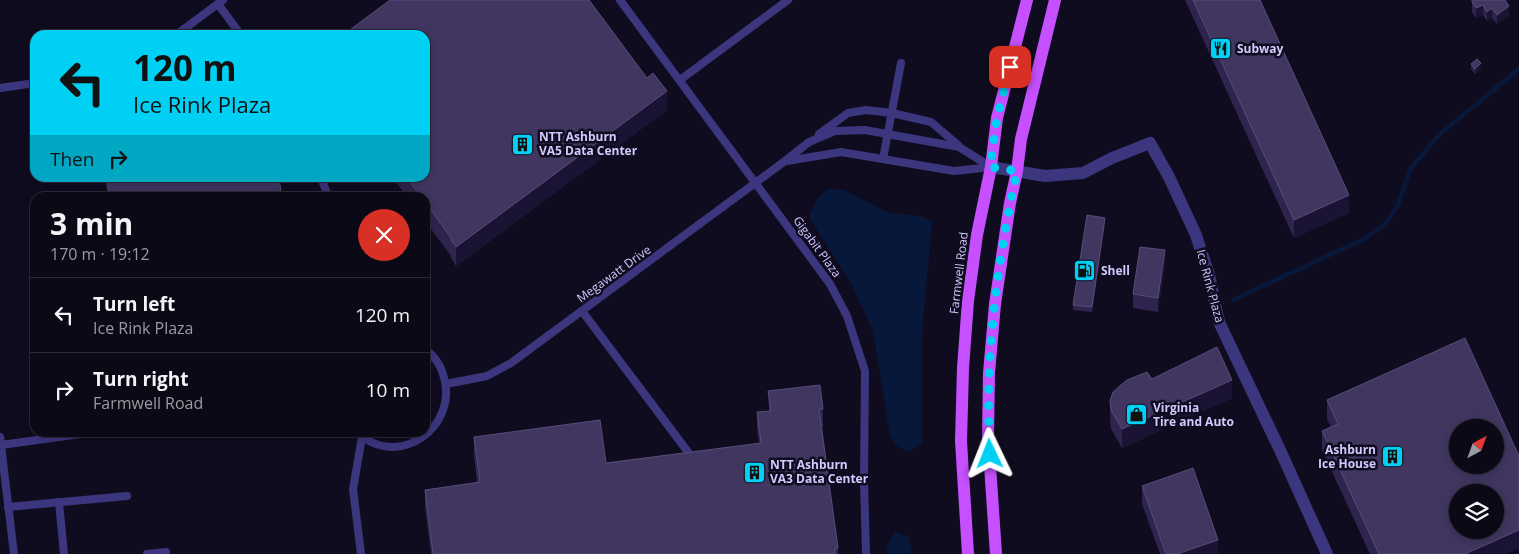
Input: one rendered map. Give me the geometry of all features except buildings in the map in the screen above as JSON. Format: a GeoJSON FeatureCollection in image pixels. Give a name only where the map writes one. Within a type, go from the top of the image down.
{"type":"FeatureCollection","features":[{"type":"Feature","properties":{"kind":"main road","name":"Farmwell Road"},"geometry":{"type":"LineString","coordinates":[[968,554],[961,441],[963,368],[968,301],[997,118],[1027,0]]}},
{"type":"Feature","properties":{"kind":"main road"},"geometry":{"type":"LineString","coordinates":[[996,554],[988,436],[989,373],[995,304],[1010,203],[1017,171],[1020,139],[1055,0]]}},
{"type":"Feature","properties":{"kind":"street","name":"Ice Rink Plaza"},"geometry":{"type":"LineString","coordinates":[[990,167],[1045,176],[1083,174],[1112,158],[1150,143],[1169,177],[1196,235],[1209,275],[1219,322],[1327,554]]}},
{"type":"Feature","properties":{"kind":"lane","name":"Gigabit Plaza"},"geometry":{"type":"LineString","coordinates":[[620,0],[830,284],[848,316],[865,371],[864,480],[866,554]]}},
{"type":"Feature","properties":{"kind":"lane"},"geometry":{"type":"LineString","coordinates":[[680,80],[788,0]]}},
{"type":"Feature","properties":{"kind":"lane"},"geometry":{"type":"LineString","coordinates":[[183,30],[221,2],[238,30]]}},
{"type":"Feature","properties":{"kind":"lane"},"geometry":{"type":"LineString","coordinates":[[883,159],[901,63]]}},
{"type":"Feature","properties":{"kind":"lane"},"geometry":{"type":"LineString","coordinates":[[0,88],[30,84]]}},
{"type":"Feature","properties":{"kind":"lane"},"geometry":{"type":"LineString","coordinates":[[808,142],[848,113],[866,110],[892,112],[931,122],[959,146],[990,167]]}},
{"type":"Feature","properties":{"kind":"lane"},"geometry":{"type":"LineString","coordinates":[[808,142],[835,131],[865,130],[959,146]]}},
{"type":"Feature","properties":{"kind":"lane","name":"Megawatt Drive"},"geometry":{"type":"LineString","coordinates":[[446,384],[487,376],[503,368],[785,161],[808,142]]}},
{"type":"Feature","properties":{"kind":"lane"},"geometry":{"type":"LineString","coordinates":[[785,161],[841,152],[954,171],[990,167]]}},
{"type":"Feature","properties":{"kind":"lane"},"geometry":{"type":"LineString","coordinates":[[582,311],[688,452]]}},
{"type":"Feature","properties":{"kind":"lane"},"geometry":{"type":"LineString","coordinates":[[430,353],[441,367],[446,384],[446,402],[440,419],[430,432]]}},
{"type":"Feature","properties":{"kind":"lane"},"geometry":{"type":"LineString","coordinates":[[14,554],[0,441],[42,437]]}},
{"type":"Feature","properties":{"kind":"lane"},"geometry":{"type":"LineString","coordinates":[[360,437],[353,489],[361,554]]}},
{"type":"Feature","properties":{"kind":"lane"},"geometry":{"type":"LineString","coordinates":[[364,437],[378,445],[396,447],[414,442],[423,437]]}},
{"type":"Feature","properties":{"kind":"lane"},"geometry":{"type":"LineString","coordinates":[[8,507],[127,496]]}},
{"type":"Feature","properties":{"kind":"lane"},"geometry":{"type":"LineString","coordinates":[[59,502],[64,554]]}},
{"type":"Feature","properties":{"kind":"lane"},"geometry":{"type":"LineString","coordinates":[[147,554],[166,552],[166,554]]}},
{"type":"Feature","properties":{"kind":"water"},"geometry":{"type":"Polygon","coordinates":[[[828,189],[844,190],[887,212],[923,217],[932,222],[922,333],[922,444],[910,451],[898,447],[890,436],[873,331],[851,283],[809,217],[817,199],[828,189]]]}},
{"type":"Feature","properties":{"kind":"water"},"geometry":{"type":"Polygon","coordinates":[[[895,532],[908,537],[912,554],[888,554],[887,545],[895,532]]]}},
{"type":"Feature","properties":{"kind":"waterway"},"geometry":{"type":"LineString","coordinates":[[1233,300],[1366,238],[1386,223],[1397,207],[1411,168],[1440,134],[1519,69]]}},
{"type":"Feature","properties":{"kind":"place","name":"Subway"},"geometry":{"type":"Point","coordinates":[1221,49]}},
{"type":"Feature","properties":{"kind":"place","name":"NTT Ashburn VA5 Data Center"},"geometry":{"type":"Point","coordinates":[523,144]}},
{"type":"Feature","properties":{"kind":"place","name":"Shell"},"geometry":{"type":"Point","coordinates":[1085,271]}},
{"type":"Feature","properties":{"kind":"place","name":"Virginia Tire and Auto"},"geometry":{"type":"Point","coordinates":[1137,415]}},
{"type":"Feature","properties":{"kind":"place","name":"Ashburn Ice House"},"geometry":{"type":"Point","coordinates":[1392,457]}},
{"type":"Feature","properties":{"kind":"place","name":"NTT Ashburn VA3 Data Center"},"geometry":{"type":"Point","coordinates":[754,472]}},
{"type":"Feature","properties":{"kind":"route"},"geometry":{"type":"LineString","coordinates":[[990,454],[988,436],[989,373],[995,304],[1010,203],[1017,171],[990,167],[997,118],[1010,67]]}}]}
